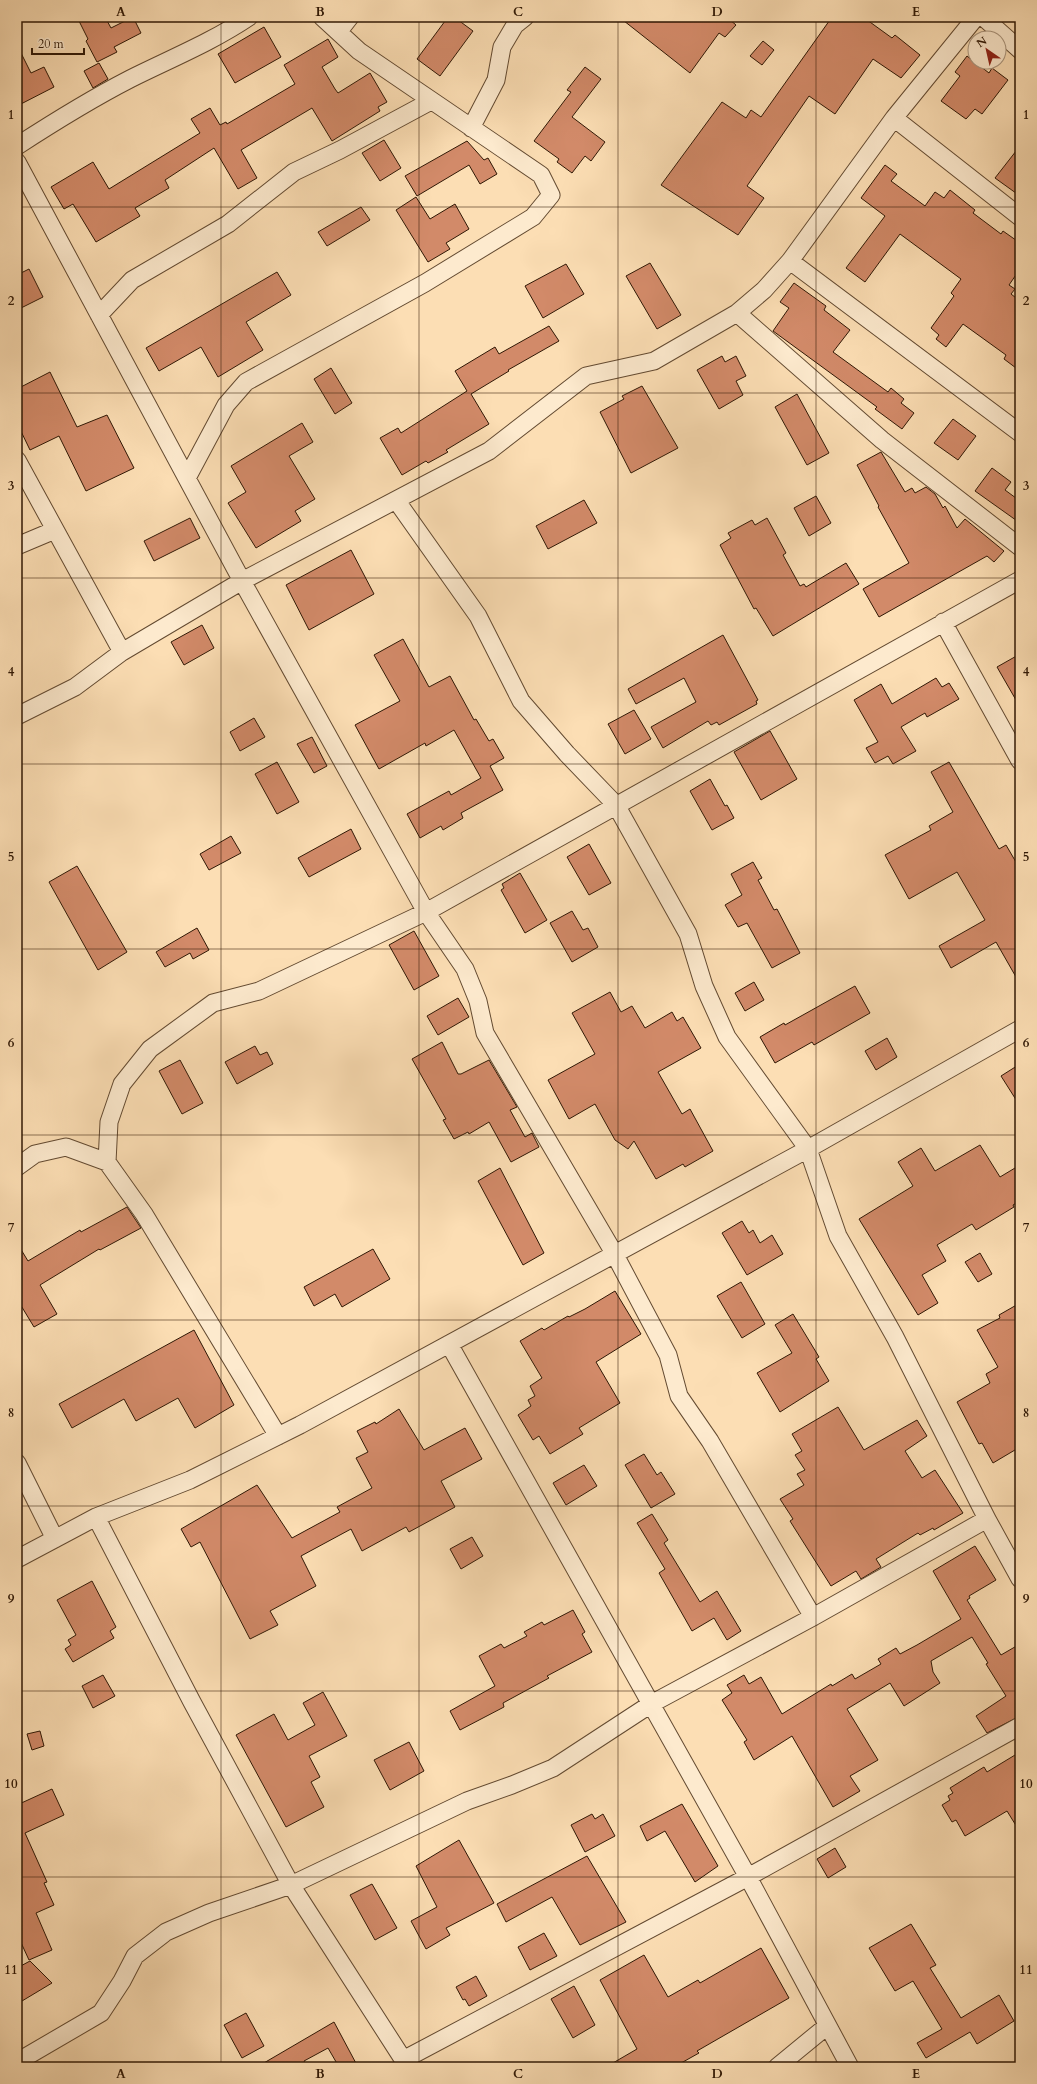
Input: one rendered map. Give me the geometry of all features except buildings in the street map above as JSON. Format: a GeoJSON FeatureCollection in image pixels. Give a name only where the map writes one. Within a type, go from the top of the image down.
{"type":"FeatureCollection","features":[{"type":"Feature","properties":{"kind":"street"},"geometry":{"type":"LineString","coordinates":[[17,146],[67,113],[130,79],[227,32],[249,17]]}},
{"type":"Feature","properties":{"kind":"street"},"geometry":{"type":"LineString","coordinates":[[187,478],[226,405],[246,382],[425,283],[533,218],[551,195],[541,175],[359,51],[322,17]]}},
{"type":"Feature","properties":{"kind":"street"},"geometry":{"type":"LineString","coordinates":[[339,31],[350,17]]}},
{"type":"Feature","properties":{"kind":"street"},"geometry":{"type":"LineString","coordinates":[[471,128],[496,80],[502,47],[515,25],[525,17]]}},
{"type":"Feature","properties":{"kind":"street"},"geometry":{"type":"LineString","coordinates":[[17,716],[74,687],[122,652],[242,581],[489,451],[586,376],[654,361],[737,313],[764,290],[790,261],[894,118],[976,17]]}},
{"type":"Feature","properties":{"kind":"street"},"geometry":{"type":"LineString","coordinates":[[983,17],[1020,50]]}},
{"type":"Feature","properties":{"kind":"street"},"geometry":{"type":"LineString","coordinates":[[99,315],[132,280],[228,224],[294,172],[340,150],[431,101]]}},
{"type":"Feature","properties":{"kind":"street"},"geometry":{"type":"LineString","coordinates":[[894,118],[1020,217]]}},
{"type":"Feature","properties":{"kind":"street"},"geometry":{"type":"LineString","coordinates":[[17,162],[242,581],[426,912],[465,969],[478,1001],[485,1033],[614,1253],[668,1355],[680,1396],[710,1442],[813,1617]]}},
{"type":"Feature","properties":{"kind":"street"},"geometry":{"type":"LineString","coordinates":[[790,261],[1020,433]]}},
{"type":"Feature","properties":{"kind":"street"},"geometry":{"type":"LineString","coordinates":[[737,313],[882,440],[1020,547]]}},
{"type":"Feature","properties":{"kind":"street"},"geometry":{"type":"LineString","coordinates":[[17,460],[122,652]]}},
{"type":"Feature","properties":{"kind":"street"},"geometry":{"type":"LineString","coordinates":[[396,500],[478,616],[521,701],[567,754],[616,805],[688,934],[704,986],[727,1037],[808,1148],[838,1236],[895,1337],[987,1519],[1020,1579]]}},
{"type":"Feature","properties":{"kind":"street"},"geometry":{"type":"LineString","coordinates":[[17,546],[55,530]]}},
{"type":"Feature","properties":{"kind":"street"},"geometry":{"type":"LineString","coordinates":[[107,1162],[109,1122],[122,1084],[150,1049],[212,1003],[259,991],[426,912],[1020,580]]}},
{"type":"Feature","properties":{"kind":"street"},"geometry":{"type":"LineString","coordinates":[[943,622],[1020,761]]}},
{"type":"Feature","properties":{"kind":"street"},"geometry":{"type":"LineString","coordinates":[[17,1559],[96,1517],[190,1480],[278,1436],[808,1148],[1020,1029]]}},
{"type":"Feature","properties":{"kind":"street"},"geometry":{"type":"LineString","coordinates":[[17,1167],[35,1154],[66,1147],[107,1162],[144,1214],[278,1436]]}},
{"type":"Feature","properties":{"kind":"street"},"geometry":{"type":"LineString","coordinates":[[449,1344],[748,1877],[850,2067]]}},
{"type":"Feature","properties":{"kind":"street"},"geometry":{"type":"LineString","coordinates":[[17,1463],[55,1539]]}},
{"type":"Feature","properties":{"kind":"street"},"geometry":{"type":"LineString","coordinates":[[96,1517],[192,1702],[291,1885],[405,2063],[748,1877],[1020,1726]]}},
{"type":"Feature","properties":{"kind":"street"},"geometry":{"type":"LineString","coordinates":[[17,2062],[101,2012],[122,1981],[135,1956],[166,1932],[210,1913],[291,1885],[467,1801],[553,1768],[651,1704],[813,1617],[987,1519]]}},
{"type":"Feature","properties":{"kind":"street"},"geometry":{"type":"LineString","coordinates":[[777,2067],[827,2026]]}}]}
